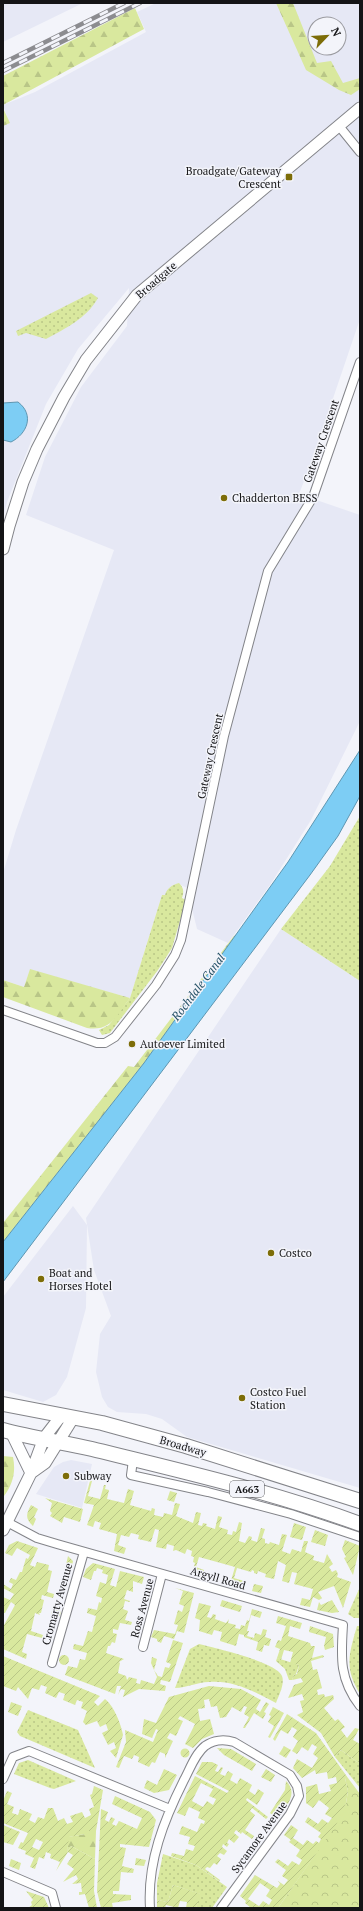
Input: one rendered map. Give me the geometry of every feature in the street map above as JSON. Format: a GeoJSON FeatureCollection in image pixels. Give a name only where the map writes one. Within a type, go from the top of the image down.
{"type":"FeatureCollection","features":[{"type":"Feature","properties":{"kind":"highway","name":"Broadway"},"geometry":{"type":"LineString","coordinates":[[3,1404],[102,1423],[186,1446],[360,1501]]}},
{"type":"Feature","properties":{"kind":"highway","name":"A663"},"geometry":{"type":"LineString","coordinates":[[7,1431],[44,1438],[133,1460],[182,1479],[272,1496],[360,1524]]}},
{"type":"Feature","properties":{"kind":"street","name":"Broadgate"},"geometry":{"type":"LineString","coordinates":[[3,549],[24,482],[38,449],[64,397],[86,360],[137,295],[360,108]]}},
{"type":"Feature","properties":{"kind":"street"},"geometry":{"type":"LineString","coordinates":[[339,126],[360,152]]}},
{"type":"Feature","properties":{"kind":"street","name":"Gateway Crescent"},"geometry":{"type":"LineString","coordinates":[[3,1010],[97,1043],[106,1043],[115,1037],[156,985],[175,955],[182,940],[192,897],[224,736],[268,571],[313,497],[360,362]]}},
{"type":"Feature","properties":{"kind":"street"},"geometry":{"type":"LineString","coordinates":[[5,1526],[31,1474],[44,1438],[67,1417]]}},
{"type":"Feature","properties":{"kind":"street"},"geometry":{"type":"LineString","coordinates":[[31,1474],[45,1463],[59,1442],[67,1417]]}},
{"type":"Feature","properties":{"kind":"street"},"geometry":{"type":"LineString","coordinates":[[7,1431],[31,1474]]}},
{"type":"Feature","properties":{"kind":"street"},"geometry":{"type":"LineString","coordinates":[[133,1460],[131,1474],[182,1479],[360,1537]]}},
{"type":"Feature","properties":{"kind":"street","name":"Argyll Road"},"geometry":{"type":"LineString","coordinates":[[5,1526],[37,1538],[84,1552],[343,1625],[341,1660],[343,1674],[348,1688],[360,1706]]}},
{"type":"Feature","properties":{"kind":"street","name":"Cromarty Avenue"},"geometry":{"type":"LineString","coordinates":[[52,1663],[84,1552]]}},
{"type":"Feature","properties":{"kind":"street","name":"Ross Avenue"},"geometry":{"type":"LineString","coordinates":[[143,1647],[162,1574]]}},
{"type":"Feature","properties":{"kind":"street","name":"Sycamore Avenue"},"geometry":{"type":"LineString","coordinates":[[150,1908],[150,1878],[161,1832],[170,1809],[197,1755],[205,1746],[217,1741],[225,1740],[234,1742],[290,1775],[295,1782],[299,1796],[295,1807],[221,1908]]}},
{"type":"Feature","properties":{"kind":"street"},"geometry":{"type":"LineString","coordinates":[[3,1779],[13,1757],[29,1751],[170,1809]]}},
{"type":"Feature","properties":{"kind":"street"},"geometry":{"type":"LineString","coordinates":[[3,1872],[52,1893],[56,1908]]}},
{"type":"Feature","properties":{"kind":"shaded area"},"geometry":{"type":"Polygon","coordinates":[[[3,3],[83,3],[3,42],[3,3]]]}},
{"type":"Feature","properties":{"kind":"shaded area"},"geometry":{"type":"Polygon","coordinates":[[[156,3],[360,3],[360,319],[299,494],[360,515],[360,721],[311,820],[270,885],[228,943],[197,929],[187,888],[179,884],[173,885],[165,895],[162,895],[130,998],[30,970],[24,987],[3,980],[3,873],[16,830],[114,550],[26,515],[45,457],[81,387],[127,326],[129,288],[78,349],[46,404],[7,502],[3,518],[3,119],[7,117],[3,105],[35,92],[146,32],[137,12],[156,3]]]}},
{"type":"Feature","properties":{"kind":"shaded area"},"geometry":{"type":"Polygon","coordinates":[[[281,929],[360,981],[360,1488],[187,1437],[162,1419],[146,1414],[117,1412],[108,1407],[102,1397],[96,1372],[100,1334],[111,1316],[94,1270],[86,1218],[281,929]]]}},
{"type":"Feature","properties":{"kind":"shaded area"},"geometry":{"type":"Polygon","coordinates":[[[73,1206],[87,1225],[86,1308],[67,1377],[56,1395],[43,1402],[3,1390],[3,1297],[73,1206]]]}},
{"type":"Feature","properties":{"kind":"shaded area"},"geometry":{"type":"Polygon","coordinates":[[[71,1460],[92,1464],[82,1508],[36,1494],[54,1467],[71,1460]]]}},
{"type":"Feature","properties":{"kind":"green space"},"geometry":{"type":"Polygon","coordinates":[[[276,3],[293,3],[307,38],[307,56],[314,56],[317,63],[331,61],[343,83],[360,78],[360,89],[351,95],[339,90],[306,70],[276,3]]]}},
{"type":"Feature","properties":{"kind":"green space"},"geometry":{"type":"Polygon","coordinates":[[[135,8],[144,29],[3,105],[3,76],[135,8]]]}},
{"type":"Feature","properties":{"kind":"green space"},"geometry":{"type":"Polygon","coordinates":[[[3,108],[10,123],[3,126],[3,108]]]}},
{"type":"Feature","properties":{"kind":"green space"},"geometry":{"type":"Polygon","coordinates":[[[91,293],[98,298],[88,312],[68,327],[46,339],[26,333],[18,336],[16,331],[91,293]]]}},
{"type":"Feature","properties":{"kind":"green space"},"geometry":{"type":"Polygon","coordinates":[[[360,816],[360,981],[281,929],[330,866],[360,816]]]}},
{"type":"Feature","properties":{"kind":"green space"},"geometry":{"type":"Polygon","coordinates":[[[179,883],[183,890],[182,898],[186,900],[172,948],[158,970],[110,1033],[102,1035],[99,1030],[109,1025],[130,998],[162,895],[165,895],[170,887],[179,883]]]}},
{"type":"Feature","properties":{"kind":"green space"},"geometry":{"type":"Polygon","coordinates":[[[238,933],[144,1063],[3,1242],[3,1223],[128,1066],[134,1067],[233,937],[238,933]]]}},
{"type":"Feature","properties":{"kind":"green space"},"geometry":{"type":"Polygon","coordinates":[[[30,969],[130,998],[113,1021],[108,1025],[95,1029],[87,1028],[3,997],[3,980],[24,987],[30,969]]]}},
{"type":"Feature","properties":{"kind":"green space"},"geometry":{"type":"Polygon","coordinates":[[[3,1456],[13,1457],[14,1468],[12,1482],[4,1496],[3,1456]]]}},
{"type":"Feature","properties":{"kind":"green space"},"geometry":{"type":"Polygon","coordinates":[[[90,1481],[92,1481],[88,1496],[100,1499],[104,1485],[106,1485],[105,1489],[109,1490],[107,1499],[124,1503],[128,1489],[134,1491],[130,1505],[151,1511],[152,1508],[155,1509],[154,1515],[163,1517],[164,1513],[172,1515],[175,1503],[180,1504],[176,1516],[193,1523],[196,1512],[201,1513],[198,1525],[202,1526],[203,1523],[207,1524],[206,1526],[215,1529],[218,1516],[222,1517],[219,1527],[228,1530],[227,1534],[232,1535],[233,1531],[236,1532],[239,1522],[242,1523],[239,1541],[245,1543],[249,1536],[252,1537],[251,1540],[257,1542],[261,1528],[265,1529],[262,1538],[265,1539],[265,1543],[269,1544],[270,1542],[279,1545],[282,1534],[287,1535],[282,1551],[290,1554],[292,1549],[301,1552],[304,1541],[308,1541],[305,1552],[314,1556],[313,1560],[324,1563],[327,1554],[333,1564],[329,1567],[332,1572],[336,1570],[338,1574],[337,1577],[351,1582],[343,1608],[334,1586],[318,1592],[322,1598],[319,1600],[313,1597],[310,1607],[300,1605],[302,1598],[310,1600],[313,1589],[294,1584],[297,1573],[292,1572],[289,1583],[282,1581],[286,1565],[278,1561],[274,1579],[265,1577],[266,1574],[258,1571],[257,1574],[252,1570],[251,1572],[237,1568],[234,1578],[244,1581],[242,1588],[230,1584],[235,1567],[199,1557],[196,1567],[204,1570],[202,1576],[192,1573],[195,1563],[193,1562],[194,1557],[191,1556],[192,1551],[187,1549],[185,1554],[176,1550],[173,1551],[174,1546],[167,1544],[166,1549],[156,1547],[159,1530],[155,1529],[151,1542],[138,1539],[139,1535],[131,1533],[129,1537],[121,1535],[118,1545],[126,1548],[124,1554],[114,1551],[117,1534],[99,1529],[101,1523],[95,1521],[93,1527],[87,1525],[94,1505],[84,1503],[90,1481]]]}},
{"type":"Feature","properties":{"kind":"green space"},"geometry":{"type":"Polygon","coordinates":[[[170,1491],[177,1493],[174,1502],[167,1500],[170,1491]]]}},
{"type":"Feature","properties":{"kind":"green space"},"geometry":{"type":"Polygon","coordinates":[[[45,1498],[83,1509],[80,1522],[64,1517],[62,1523],[50,1516],[52,1513],[50,1511],[52,1503],[45,1498]]]}},
{"type":"Feature","properties":{"kind":"green space"},"geometry":{"type":"Polygon","coordinates":[[[31,1505],[38,1509],[34,1517],[36,1519],[33,1526],[27,1516],[31,1505]]]}},
{"type":"Feature","properties":{"kind":"green space"},"geometry":{"type":"Polygon","coordinates":[[[294,1523],[306,1527],[302,1540],[290,1537],[294,1523]]]}},
{"type":"Feature","properties":{"kind":"green space"},"geometry":{"type":"Polygon","coordinates":[[[315,1530],[328,1535],[325,1546],[311,1542],[315,1530]]]}},
{"type":"Feature","properties":{"kind":"green space"},"geometry":{"type":"Polygon","coordinates":[[[345,1540],[360,1546],[353,1575],[344,1558],[346,1557],[342,1549],[345,1540]]]}},
{"type":"Feature","properties":{"kind":"green space"},"geometry":{"type":"Polygon","coordinates":[[[17,1541],[38,1548],[30,1565],[35,1567],[37,1562],[49,1565],[48,1570],[52,1571],[47,1592],[54,1594],[53,1598],[42,1595],[41,1599],[44,1600],[41,1613],[39,1613],[40,1615],[35,1613],[31,1631],[43,1635],[42,1638],[27,1634],[22,1652],[27,1654],[26,1659],[3,1649],[3,1627],[15,1605],[11,1602],[5,1613],[3,1613],[3,1597],[10,1600],[14,1594],[3,1588],[3,1584],[11,1589],[13,1584],[9,1582],[11,1578],[16,1580],[20,1572],[22,1572],[26,1558],[28,1559],[30,1555],[17,1548],[12,1556],[5,1553],[9,1545],[17,1541]]]}},
{"type":"Feature","properties":{"kind":"green space"},"geometry":{"type":"Polygon","coordinates":[[[68,1556],[73,1561],[71,1571],[65,1569],[68,1556]]]}},
{"type":"Feature","properties":{"kind":"green space"},"geometry":{"type":"Polygon","coordinates":[[[93,1563],[115,1569],[110,1585],[116,1587],[120,1571],[144,1577],[142,1584],[133,1581],[133,1592],[127,1590],[124,1599],[130,1601],[125,1601],[123,1609],[128,1611],[125,1620],[132,1622],[131,1625],[120,1623],[118,1630],[113,1629],[113,1633],[117,1634],[115,1643],[112,1642],[110,1646],[108,1646],[106,1653],[124,1659],[119,1662],[118,1673],[126,1676],[127,1680],[129,1677],[137,1679],[136,1683],[140,1684],[141,1680],[154,1684],[157,1677],[154,1670],[158,1676],[162,1677],[165,1667],[169,1668],[171,1664],[166,1662],[173,1640],[183,1643],[170,1682],[161,1680],[160,1684],[166,1686],[165,1691],[139,1689],[123,1697],[125,1690],[121,1689],[118,1695],[121,1686],[117,1686],[115,1694],[65,1675],[68,1666],[77,1668],[80,1659],[85,1660],[87,1653],[73,1649],[74,1644],[83,1646],[88,1631],[92,1632],[96,1616],[87,1613],[88,1608],[97,1610],[99,1602],[101,1603],[102,1598],[96,1596],[100,1582],[106,1584],[108,1575],[102,1573],[103,1570],[97,1568],[96,1571],[94,1571],[91,1580],[83,1577],[86,1569],[93,1563]]]}},
{"type":"Feature","properties":{"kind":"green space"},"geometry":{"type":"Polygon","coordinates":[[[254,1584],[263,1586],[261,1593],[252,1591],[254,1584]]]}},
{"type":"Feature","properties":{"kind":"green space"},"geometry":{"type":"Polygon","coordinates":[[[360,1587],[360,1618],[354,1618],[348,1614],[360,1587]]]}},
{"type":"Feature","properties":{"kind":"green space"},"geometry":{"type":"Polygon","coordinates":[[[175,1588],[194,1593],[184,1633],[177,1631],[174,1639],[164,1636],[161,1643],[157,1641],[157,1639],[151,1637],[154,1630],[175,1634],[178,1625],[174,1624],[178,1610],[182,1612],[184,1606],[179,1604],[183,1591],[175,1588]]]}},
{"type":"Feature","properties":{"kind":"green space"},"geometry":{"type":"Polygon","coordinates":[[[222,1600],[242,1606],[240,1612],[220,1606],[222,1600]]]}},
{"type":"Feature","properties":{"kind":"green space"},"geometry":{"type":"Polygon","coordinates":[[[332,1600],[339,1612],[332,1613],[317,1610],[319,1602],[321,1605],[332,1600]]]}},
{"type":"Feature","properties":{"kind":"green space"},"geometry":{"type":"Polygon","coordinates":[[[199,1603],[211,1606],[207,1617],[211,1618],[213,1614],[216,1615],[215,1619],[226,1623],[229,1619],[228,1623],[236,1625],[235,1628],[240,1629],[241,1625],[245,1626],[247,1620],[249,1621],[252,1609],[262,1612],[260,1618],[251,1615],[247,1636],[254,1638],[255,1633],[261,1635],[263,1629],[267,1630],[265,1637],[271,1639],[269,1646],[264,1645],[262,1652],[256,1650],[258,1642],[244,1637],[244,1635],[239,1634],[236,1646],[220,1641],[222,1632],[214,1630],[212,1635],[199,1631],[200,1620],[195,1618],[199,1603]]]}},
{"type":"Feature","properties":{"kind":"green space"},"geometry":{"type":"Polygon","coordinates":[[[56,1608],[61,1613],[56,1618],[51,1613],[56,1608]]]}},
{"type":"Feature","properties":{"kind":"green space"},"geometry":{"type":"Polygon","coordinates":[[[278,1616],[302,1623],[300,1629],[290,1626],[288,1636],[310,1643],[311,1646],[315,1646],[312,1658],[323,1655],[324,1657],[311,1661],[313,1670],[317,1669],[322,1688],[317,1690],[318,1695],[324,1694],[325,1697],[333,1695],[334,1699],[324,1708],[335,1721],[338,1719],[345,1727],[341,1730],[347,1738],[355,1728],[359,1729],[353,1740],[360,1744],[360,1764],[341,1750],[335,1757],[321,1733],[297,1715],[303,1712],[300,1701],[304,1700],[302,1694],[288,1698],[294,1685],[303,1682],[301,1678],[292,1680],[294,1675],[297,1674],[299,1665],[290,1663],[293,1652],[284,1650],[281,1660],[277,1658],[280,1649],[275,1647],[278,1640],[281,1641],[286,1626],[276,1623],[278,1616]]]}},
{"type":"Feature","properties":{"kind":"green space"},"geometry":{"type":"Polygon","coordinates":[[[310,1626],[333,1634],[334,1647],[325,1650],[324,1646],[326,1637],[309,1632],[310,1626]]]}},
{"type":"Feature","properties":{"kind":"green space"},"geometry":{"type":"Polygon","coordinates":[[[357,1626],[360,1626],[360,1694],[355,1685],[350,1668],[350,1653],[357,1626]]]}},
{"type":"Feature","properties":{"kind":"green space"},"geometry":{"type":"Polygon","coordinates":[[[199,1644],[245,1656],[278,1671],[282,1676],[283,1682],[276,1703],[244,1688],[227,1683],[205,1682],[175,1688],[190,1649],[199,1644]]]}},
{"type":"Feature","properties":{"kind":"green space"},"geometry":{"type":"Polygon","coordinates":[[[62,1655],[66,1655],[69,1660],[66,1665],[62,1665],[59,1662],[59,1658],[62,1655]]]}},
{"type":"Feature","properties":{"kind":"green space"},"geometry":{"type":"Polygon","coordinates":[[[3,1656],[100,1696],[94,1702],[98,1706],[105,1699],[117,1716],[123,1735],[116,1758],[110,1751],[116,1748],[114,1742],[108,1745],[102,1733],[108,1730],[106,1724],[100,1727],[97,1721],[86,1725],[83,1722],[87,1711],[81,1708],[83,1702],[77,1700],[75,1705],[63,1700],[65,1694],[59,1692],[56,1698],[45,1693],[47,1687],[41,1685],[39,1690],[32,1688],[28,1699],[18,1687],[16,1691],[3,1686],[3,1656]]]}},
{"type":"Feature","properties":{"kind":"green space"},"geometry":{"type":"Polygon","coordinates":[[[152,1657],[157,1659],[154,1670],[151,1663],[152,1657]]]}},
{"type":"Feature","properties":{"kind":"green space"},"geometry":{"type":"Polygon","coordinates":[[[277,1658],[299,1665],[292,1680],[289,1680],[285,1669],[276,1661],[277,1658]]]}},
{"type":"Feature","properties":{"kind":"green space"},"geometry":{"type":"Polygon","coordinates":[[[209,1686],[241,1689],[261,1700],[256,1709],[260,1712],[266,1702],[269,1704],[264,1712],[266,1713],[263,1719],[254,1713],[245,1728],[243,1728],[249,1717],[244,1714],[247,1707],[244,1706],[241,1712],[232,1707],[226,1717],[220,1718],[217,1706],[211,1707],[209,1699],[204,1700],[205,1708],[198,1709],[200,1721],[210,1719],[214,1734],[202,1739],[193,1748],[185,1744],[195,1724],[180,1716],[178,1719],[183,1721],[176,1736],[170,1733],[167,1738],[173,1741],[165,1758],[165,1754],[160,1752],[155,1763],[152,1762],[149,1767],[138,1762],[139,1757],[134,1755],[132,1759],[124,1756],[119,1768],[116,1767],[126,1742],[125,1730],[153,1742],[158,1730],[156,1729],[152,1738],[142,1734],[144,1719],[156,1723],[169,1697],[209,1686]]]}},
{"type":"Feature","properties":{"kind":"green space"},"geometry":{"type":"Polygon","coordinates":[[[11,1702],[22,1706],[18,1716],[8,1712],[11,1702]]]}},
{"type":"Feature","properties":{"kind":"green space"},"geometry":{"type":"Polygon","coordinates":[[[273,1707],[284,1713],[270,1738],[268,1737],[274,1726],[268,1722],[271,1716],[269,1715],[273,1707]]]}},
{"type":"Feature","properties":{"kind":"green space"},"geometry":{"type":"Polygon","coordinates":[[[28,1710],[78,1730],[95,1768],[20,1736],[17,1732],[28,1710]]]}},
{"type":"Feature","properties":{"kind":"green space"},"geometry":{"type":"Polygon","coordinates":[[[287,1714],[316,1733],[348,1778],[345,1778],[348,1791],[346,1803],[336,1825],[278,1908],[251,1908],[240,1896],[255,1875],[277,1888],[280,1884],[278,1881],[284,1885],[288,1880],[282,1876],[286,1870],[275,1862],[278,1859],[288,1866],[292,1861],[299,1865],[302,1860],[296,1856],[300,1850],[289,1842],[291,1840],[284,1835],[291,1825],[298,1830],[293,1838],[303,1845],[307,1840],[313,1844],[316,1841],[319,1843],[321,1839],[318,1837],[321,1833],[305,1822],[308,1817],[318,1824],[322,1819],[328,1823],[332,1818],[325,1814],[329,1808],[319,1800],[313,1808],[306,1803],[306,1787],[317,1784],[319,1794],[331,1791],[329,1785],[337,1783],[336,1777],[328,1779],[327,1772],[316,1774],[315,1770],[302,1778],[293,1768],[297,1759],[312,1768],[318,1758],[313,1754],[317,1747],[312,1744],[308,1751],[302,1747],[297,1754],[292,1751],[298,1741],[293,1737],[297,1730],[292,1727],[288,1734],[281,1730],[275,1741],[273,1739],[287,1714]],[[260,1883],[248,1899],[259,1906],[263,1901],[269,1905],[272,1900],[266,1896],[270,1890],[260,1883]]]}},
{"type":"Feature","properties":{"kind":"green space"},"geometry":{"type":"Polygon","coordinates":[[[284,1746],[291,1750],[286,1758],[279,1754],[284,1746]]]}},
{"type":"Feature","properties":{"kind":"green space"},"geometry":{"type":"Polygon","coordinates":[[[185,1748],[190,1753],[185,1758],[180,1753],[185,1748]]]}},
{"type":"Feature","properties":{"kind":"green space"},"geometry":{"type":"Polygon","coordinates":[[[217,1748],[231,1749],[256,1764],[252,1771],[224,1755],[217,1748]]]}},
{"type":"Feature","properties":{"kind":"green space"},"geometry":{"type":"Polygon","coordinates":[[[341,1750],[360,1764],[360,1788],[335,1757],[341,1750]]]}},
{"type":"Feature","properties":{"kind":"green space"},"geometry":{"type":"Polygon","coordinates":[[[28,1760],[76,1781],[54,1789],[14,1774],[19,1763],[28,1760]]]}},
{"type":"Feature","properties":{"kind":"green space"},"geometry":{"type":"Polygon","coordinates":[[[202,1762],[212,1762],[218,1765],[215,1771],[218,1772],[221,1767],[223,1768],[220,1774],[225,1776],[228,1771],[233,1774],[230,1780],[237,1784],[240,1778],[252,1785],[249,1791],[255,1795],[258,1789],[264,1793],[257,1805],[247,1798],[246,1800],[268,1817],[266,1819],[252,1808],[250,1811],[255,1815],[245,1830],[254,1836],[252,1839],[236,1830],[234,1833],[239,1837],[234,1843],[229,1839],[227,1843],[229,1844],[227,1847],[223,1844],[222,1847],[227,1851],[224,1855],[220,1853],[217,1856],[221,1859],[217,1865],[214,1863],[210,1868],[207,1867],[205,1869],[220,1880],[219,1881],[196,1865],[171,1856],[172,1853],[184,1856],[186,1849],[193,1851],[195,1846],[188,1844],[190,1837],[179,1834],[182,1826],[197,1832],[201,1823],[204,1824],[205,1821],[198,1818],[200,1812],[189,1807],[185,1816],[177,1813],[195,1776],[227,1793],[229,1791],[196,1774],[202,1762]],[[201,1783],[192,1801],[203,1807],[207,1801],[213,1805],[216,1799],[209,1796],[213,1789],[201,1783]]]}},
{"type":"Feature","properties":{"kind":"green space"},"geometry":{"type":"Polygon","coordinates":[[[164,1769],[177,1775],[169,1790],[154,1793],[144,1788],[147,1780],[157,1785],[164,1769]]]}},
{"type":"Feature","properties":{"kind":"green space"},"geometry":{"type":"Polygon","coordinates":[[[266,1769],[275,1775],[271,1782],[261,1777],[266,1769]]]}},
{"type":"Feature","properties":{"kind":"green space"},"geometry":{"type":"Polygon","coordinates":[[[345,1778],[348,1778],[360,1794],[360,1908],[278,1908],[314,1856],[346,1803],[348,1791],[345,1778]]]}},
{"type":"Feature","properties":{"kind":"green space"},"geometry":{"type":"Polygon","coordinates":[[[286,1781],[291,1790],[290,1800],[278,1819],[270,1813],[285,1790],[286,1781]]]}},
{"type":"Feature","properties":{"kind":"green space"},"geometry":{"type":"Polygon","coordinates":[[[94,1786],[103,1790],[96,1831],[85,1831],[85,1834],[69,1837],[67,1852],[71,1846],[95,1859],[94,1891],[97,1908],[89,1908],[85,1894],[79,1895],[79,1892],[82,1892],[81,1883],[72,1884],[78,1879],[76,1875],[63,1882],[74,1869],[67,1864],[73,1855],[68,1852],[56,1871],[60,1862],[50,1858],[51,1854],[46,1852],[44,1859],[39,1857],[35,1869],[30,1867],[34,1858],[25,1854],[26,1851],[18,1848],[21,1842],[23,1843],[28,1833],[3,1823],[3,1801],[7,1791],[12,1793],[7,1804],[14,1807],[12,1813],[18,1815],[20,1809],[32,1814],[29,1820],[35,1823],[38,1817],[44,1819],[48,1808],[53,1808],[58,1821],[64,1818],[67,1824],[73,1822],[70,1816],[82,1812],[85,1818],[91,1815],[89,1809],[94,1807],[90,1795],[92,1794],[94,1786]],[[36,1839],[32,1847],[39,1850],[43,1842],[36,1839]]]}},
{"type":"Feature","properties":{"kind":"green space"},"geometry":{"type":"Polygon","coordinates":[[[115,1796],[150,1812],[156,1820],[149,1847],[120,1844],[120,1847],[126,1848],[122,1866],[134,1869],[133,1873],[121,1872],[119,1891],[113,1891],[113,1894],[131,1895],[131,1900],[112,1903],[113,1908],[101,1908],[97,1891],[101,1809],[108,1812],[105,1820],[109,1822],[111,1817],[115,1819],[112,1824],[116,1826],[119,1821],[137,1829],[142,1818],[112,1804],[115,1796]]]}},
{"type":"Feature","properties":{"kind":"green space"},"geometry":{"type":"Polygon","coordinates":[[[3,1825],[20,1832],[13,1845],[3,1842],[3,1825]]]}},
{"type":"Feature","properties":{"kind":"green space"},"geometry":{"type":"Polygon","coordinates":[[[85,1831],[96,1831],[95,1859],[71,1846],[67,1852],[68,1837],[85,1834],[85,1831]]]}},
{"type":"Feature","properties":{"kind":"green space"},"geometry":{"type":"Polygon","coordinates":[[[163,1854],[196,1865],[227,1887],[212,1908],[196,1908],[200,1894],[173,1885],[168,1902],[157,1900],[157,1883],[163,1854]]]}},
{"type":"Feature","properties":{"kind":"green space"},"geometry":{"type":"Polygon","coordinates":[[[136,1858],[146,1860],[144,1866],[135,1865],[136,1858]]]}},
{"type":"Feature","properties":{"kind":"green space"},"geometry":{"type":"Polygon","coordinates":[[[11,1859],[21,1863],[19,1870],[9,1866],[11,1859]]]}},
{"type":"Feature","properties":{"kind":"green space"},"geometry":{"type":"Polygon","coordinates":[[[173,1885],[201,1894],[196,1908],[186,1908],[187,1902],[180,1901],[178,1908],[166,1905],[165,1908],[157,1908],[157,1900],[168,1902],[173,1885]]]}},
{"type":"Feature","properties":{"kind":"green space"},"geometry":{"type":"Polygon","coordinates":[[[26,1891],[44,1897],[49,1908],[28,1908],[32,1905],[31,1902],[33,1900],[26,1891]]]}},
{"type":"Feature","properties":{"kind":"water"},"geometry":{"type":"Polygon","coordinates":[[[18,402],[26,413],[27,424],[17,439],[11,442],[3,440],[3,403],[18,402]]]}},
{"type":"Feature","properties":{"kind":"water"},"geometry":{"type":"Polygon","coordinates":[[[360,750],[360,796],[338,836],[3,1282],[3,1242],[144,1063],[288,862],[360,750]]]}},
{"type":"Feature","properties":{"kind":"railway"},"geometry":{"type":"LineString","coordinates":[[3,63],[124,3]]}},
{"type":"Feature","properties":{"kind":"railway"},"geometry":{"type":"LineString","coordinates":[[3,71],[140,3]]}},
{"type":"Feature","properties":{"kind":"place","name":"Broadgate/Gateway Crescent"},"geometry":{"type":"Point","coordinates":[289,177]}},
{"type":"Feature","properties":{"kind":"place","name":"Chadderton BESS"},"geometry":{"type":"Point","coordinates":[224,498]}},
{"type":"Feature","properties":{"kind":"place","name":"Autoever Limited"},"geometry":{"type":"Point","coordinates":[132,1044]}},
{"type":"Feature","properties":{"kind":"place","name":"Costco"},"geometry":{"type":"Point","coordinates":[271,1253]}},
{"type":"Feature","properties":{"kind":"place","name":"Boat and Horses Hotel"},"geometry":{"type":"Point","coordinates":[41,1279]}},
{"type":"Feature","properties":{"kind":"place","name":"Costco Fuel Station"},"geometry":{"type":"Point","coordinates":[242,1398]}},
{"type":"Feature","properties":{"kind":"place","name":"Subway"},"geometry":{"type":"Point","coordinates":[66,1476]}},
{"type":"Feature","properties":{"kind":"water label","name":"Rochdale Canal"},"geometry":{"type":"Point","coordinates":[198,987]}}]}
